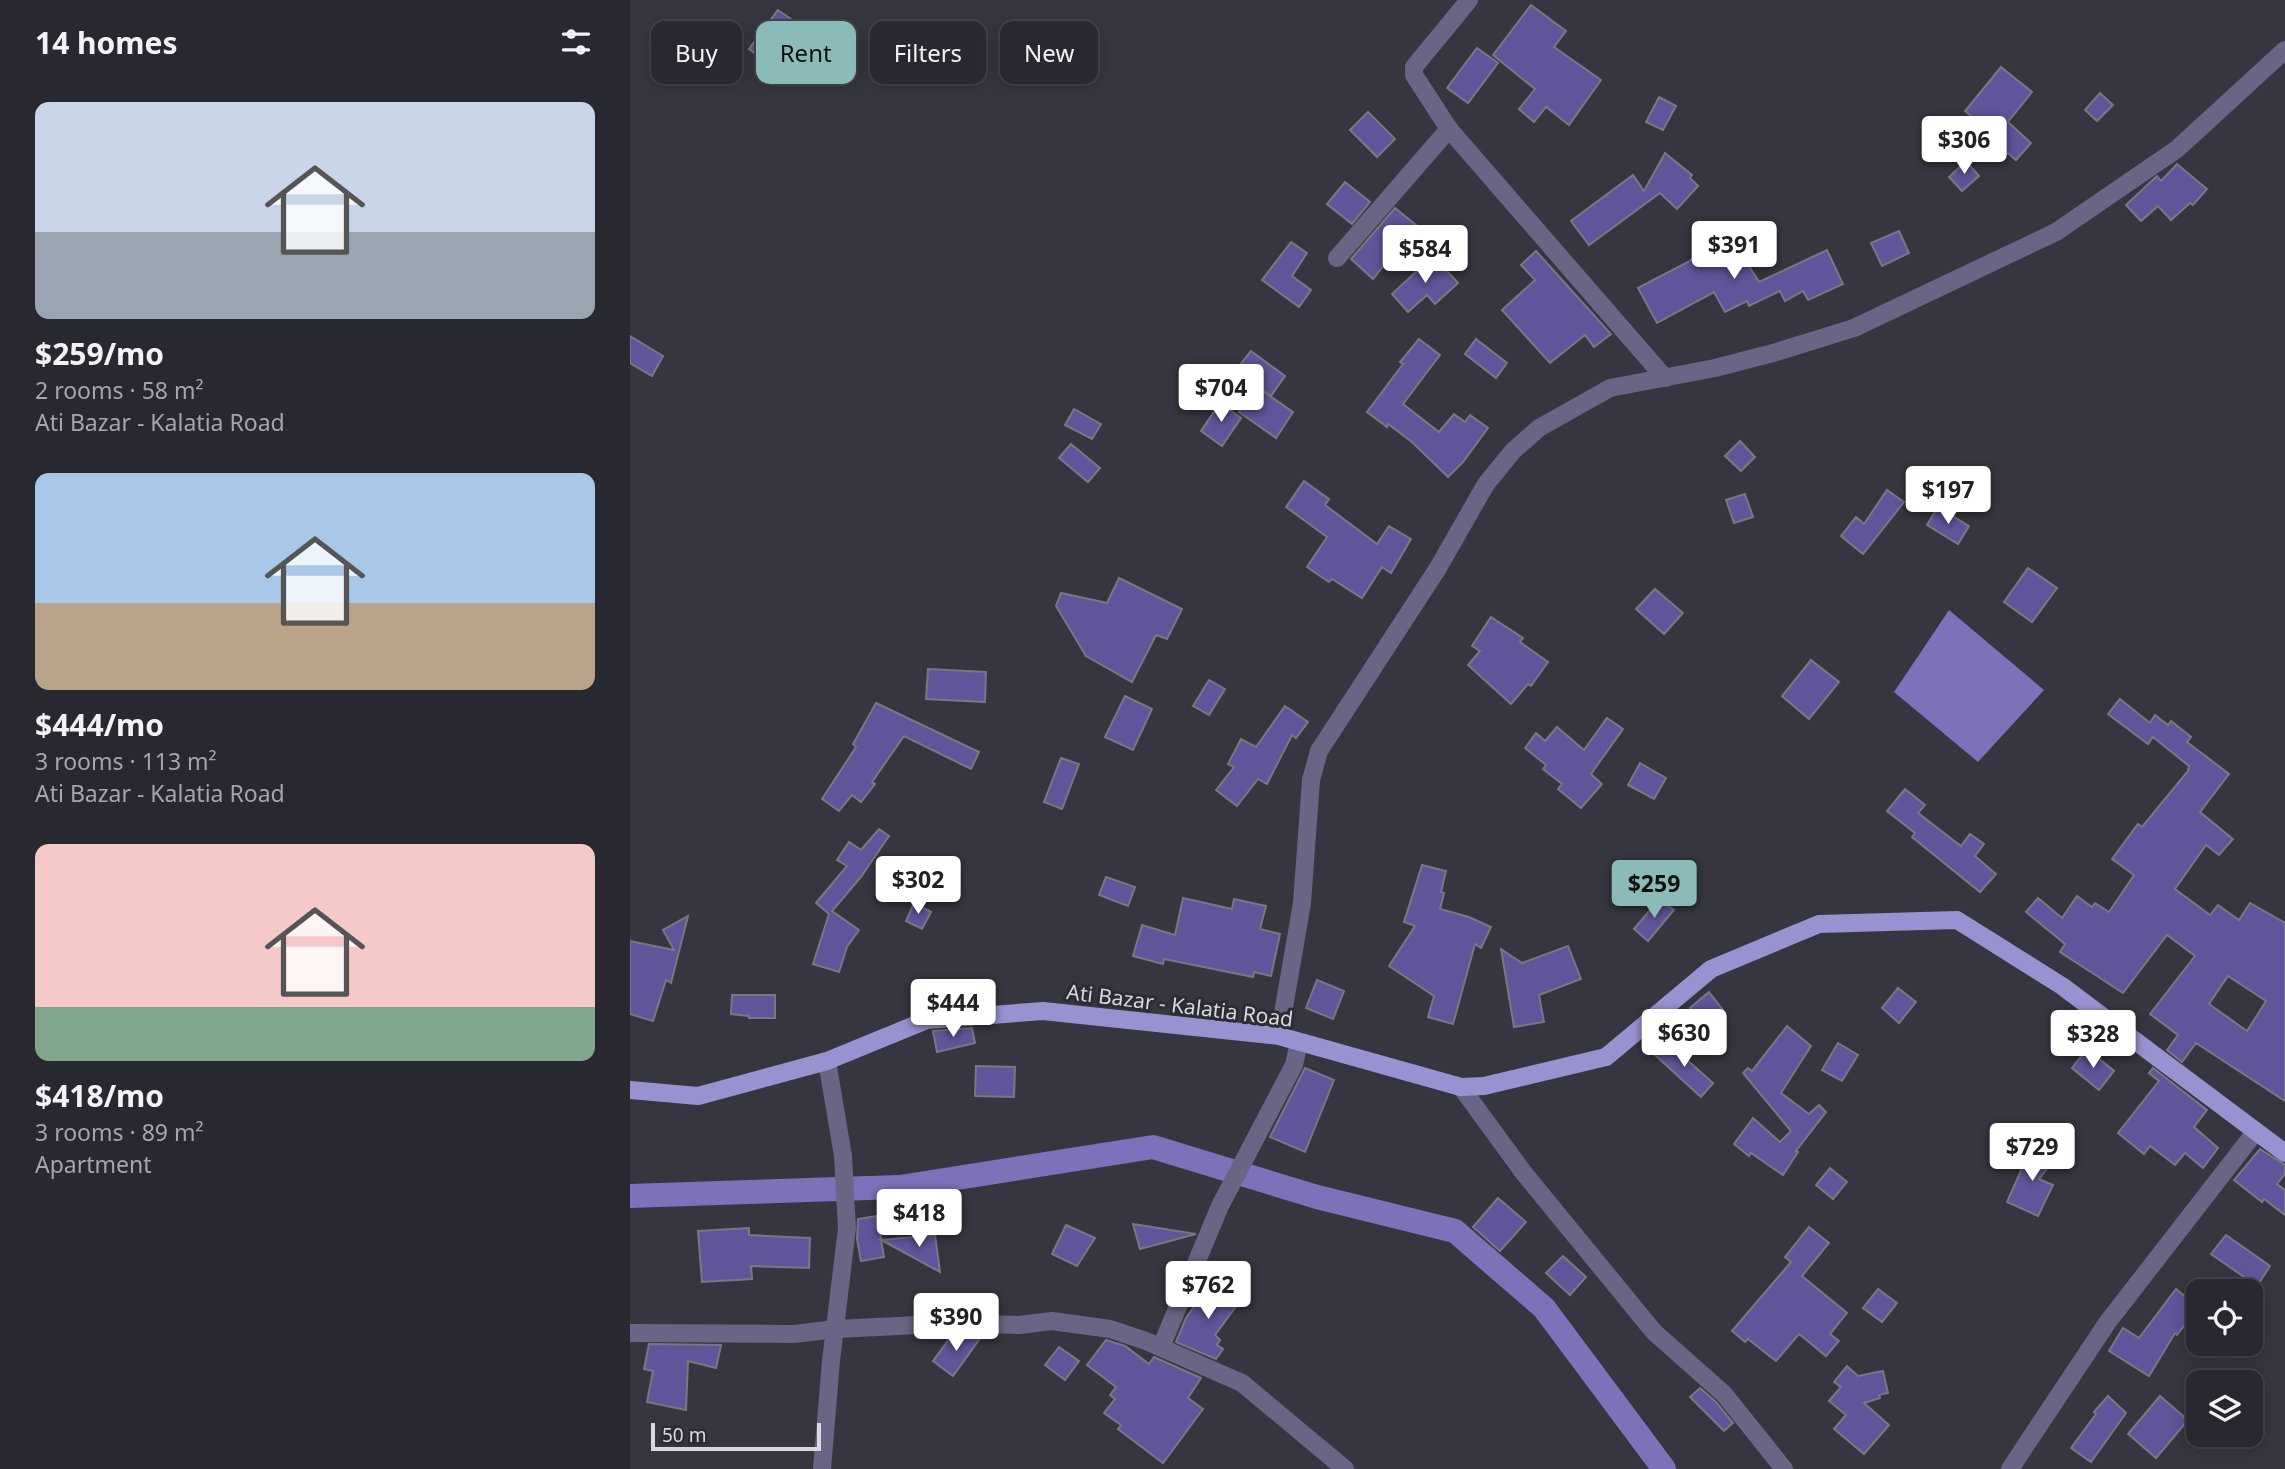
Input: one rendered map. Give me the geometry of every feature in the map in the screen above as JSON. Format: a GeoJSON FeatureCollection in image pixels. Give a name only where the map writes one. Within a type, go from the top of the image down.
{"type":"FeatureCollection","features":[{"type":"Feature","properties":{"kind":"main road","name":"Ati Bazar - Kalatia Road"},"geometry":{"type":"LineString","coordinates":[[630,1090],[698,1096],[827,1061],[927,1020],[1043,1011],[1279,1036],[1461,1087],[1484,1086],[1606,1057],[1711,969],[1819,924],[1957,920],[2062,986],[2285,1153]]}},
{"type":"Feature","properties":{"kind":"street"},"geometry":{"type":"LineString","coordinates":[[1469,0],[1414,67],[1414,75],[1449,129],[1665,378]]}},
{"type":"Feature","properties":{"kind":"street"},"geometry":{"type":"LineString","coordinates":[[1279,1036],[1301,903],[1311,780],[1319,751],[1438,568],[1486,484],[1513,451],[1539,428],[1610,388],[1773,353],[1854,328],[2056,232],[2177,149],[2285,50]]}},
{"type":"Feature","properties":{"kind":"street"},"geometry":{"type":"LineString","coordinates":[[1337,258],[1449,129]]}},
{"type":"Feature","properties":{"kind":"street"},"geometry":{"type":"LineString","coordinates":[[1161,1347],[1220,1206],[1294,1065],[1298,1042]]}},
{"type":"Feature","properties":{"kind":"street"},"geometry":{"type":"LineString","coordinates":[[822,1469],[831,1361],[847,1228],[843,1156],[827,1061]]}},
{"type":"Feature","properties":{"kind":"street"},"geometry":{"type":"LineString","coordinates":[[1461,1087],[1524,1172],[1654,1332],[1724,1394],[1784,1469]]}},
{"type":"Feature","properties":{"kind":"street"},"geometry":{"type":"LineString","coordinates":[[2010,1469],[2107,1323],[2256,1131]]}},
{"type":"Feature","properties":{"kind":"street"},"geometry":{"type":"LineString","coordinates":[[630,1333],[794,1334],[836,1329],[961,1323],[1019,1325],[1052,1321],[1110,1329],[1161,1347],[1242,1383],[1345,1469]]}},
{"type":"Feature","properties":{"kind":"shaded area"},"geometry":{"type":"Polygon","coordinates":[[[1949,610],[2044,690],[1978,762],[1894,692],[1949,610]]]}},
{"type":"Feature","properties":{"kind":"building"},"geometry":{"type":"Polygon","coordinates":[[[1531,5],[1566,31],[1554,47],[1601,80],[1569,125],[1546,107],[1534,122],[1519,109],[1535,89],[1493,55],[1531,5]]]}},
{"type":"Feature","properties":{"kind":"building"},"geometry":{"type":"Polygon","coordinates":[[[778,10],[794,21],[770,21],[778,10]]]}},
{"type":"Feature","properties":{"kind":"building"},"geometry":{"type":"Polygon","coordinates":[[[756,40],[756,54],[749,49],[756,40]]]}},
{"type":"Feature","properties":{"kind":"building"},"geometry":{"type":"Polygon","coordinates":[[[1477,48],[1498,63],[1468,103],[1447,88],[1477,48]]]}},
{"type":"Feature","properties":{"kind":"building"},"geometry":{"type":"Polygon","coordinates":[[[2001,67],[2032,92],[2008,122],[2031,143],[2016,160],[1990,138],[1993,133],[1965,111],[2001,67]]]}},
{"type":"Feature","properties":{"kind":"building"},"geometry":{"type":"Polygon","coordinates":[[[2100,93],[2113,105],[2097,121],[2085,110],[2100,93]]]}},
{"type":"Feature","properties":{"kind":"building"},"geometry":{"type":"Polygon","coordinates":[[[1659,97],[1676,106],[1663,130],[1646,122],[1659,97]]]}},
{"type":"Feature","properties":{"kind":"building"},"geometry":{"type":"Polygon","coordinates":[[[1368,112],[1395,139],[1377,157],[1350,130],[1368,112]]]}},
{"type":"Feature","properties":{"kind":"building"},"geometry":{"type":"Polygon","coordinates":[[[1665,153],[1692,175],[1690,178],[1698,186],[1677,209],[1660,193],[1589,245],[1571,221],[1633,175],[1644,191],[1665,153]]]}},
{"type":"Feature","properties":{"kind":"building"},"geometry":{"type":"Polygon","coordinates":[[[1966,161],[1979,176],[1962,191],[1949,177],[1966,161]]]}},
{"type":"Feature","properties":{"kind":"building"},"geometry":{"type":"Polygon","coordinates":[[[2177,164],[2207,189],[2193,205],[2190,203],[2171,220],[2158,206],[2141,221],[2126,205],[2157,176],[2161,181],[2177,164]]]}},
{"type":"Feature","properties":{"kind":"building"},"geometry":{"type":"Polygon","coordinates":[[[1345,182],[1370,202],[1352,224],[1327,204],[1345,182]]]}},
{"type":"Feature","properties":{"kind":"building"},"geometry":{"type":"Polygon","coordinates":[[[1395,208],[1416,225],[1373,279],[1351,259],[1395,208]]]}},
{"type":"Feature","properties":{"kind":"building"},"geometry":{"type":"Polygon","coordinates":[[[1899,231],[1909,253],[1882,266],[1871,243],[1899,231]]]}},
{"type":"Feature","properties":{"kind":"building"},"geometry":{"type":"Polygon","coordinates":[[[1729,234],[1759,282],[1827,250],[1843,284],[1808,300],[1803,291],[1785,301],[1780,291],[1749,306],[1747,301],[1725,312],[1714,292],[1657,323],[1638,288],[1688,262],[1729,234]]]}},
{"type":"Feature","properties":{"kind":"building"},"geometry":{"type":"Polygon","coordinates":[[[1291,242],[1307,253],[1292,276],[1311,290],[1299,307],[1262,280],[1291,242]]]}},
{"type":"Feature","properties":{"kind":"building"},"geometry":{"type":"Polygon","coordinates":[[[1536,251],[1611,334],[1594,347],[1585,335],[1550,363],[1502,310],[1535,280],[1521,265],[1536,251]]]}},
{"type":"Feature","properties":{"kind":"building"},"geometry":{"type":"Polygon","coordinates":[[[1433,256],[1458,283],[1435,304],[1427,295],[1408,312],[1392,294],[1433,256]]]}},
{"type":"Feature","properties":{"kind":"building"},"geometry":{"type":"Polygon","coordinates":[[[630,336],[663,356],[652,376],[630,363],[630,336]]]}},
{"type":"Feature","properties":{"kind":"building"},"geometry":{"type":"Polygon","coordinates":[[[1419,339],[1440,355],[1403,404],[1439,432],[1454,414],[1465,422],[1470,415],[1488,428],[1463,462],[1448,477],[1412,442],[1367,412],[1403,364],[1400,362],[1419,339]]]}},
{"type":"Feature","properties":{"kind":"building"},"geometry":{"type":"Polygon","coordinates":[[[1476,339],[1507,363],[1496,378],[1465,354],[1476,339]]]}},
{"type":"Feature","properties":{"kind":"building"},"geometry":{"type":"Polygon","coordinates":[[[1251,351],[1285,376],[1271,396],[1236,370],[1251,351]]]}},
{"type":"Feature","properties":{"kind":"building"},"geometry":{"type":"Polygon","coordinates":[[[1257,387],[1293,412],[1276,438],[1239,412],[1257,387]]]}},
{"type":"Feature","properties":{"kind":"building"},"geometry":{"type":"Polygon","coordinates":[[[1220,403],[1241,418],[1222,446],[1201,431],[1220,403]]]}},
{"type":"Feature","properties":{"kind":"building"},"geometry":{"type":"Polygon","coordinates":[[[1074,409],[1101,424],[1092,439],[1065,425],[1074,409]]]}},
{"type":"Feature","properties":{"kind":"building"},"geometry":{"type":"Polygon","coordinates":[[[1740,441],[1755,457],[1741,471],[1725,456],[1740,441]]]}},
{"type":"Feature","properties":{"kind":"building"},"geometry":{"type":"Polygon","coordinates":[[[1071,444],[1100,468],[1088,482],[1059,458],[1071,444]]]}},
{"type":"Feature","properties":{"kind":"building"},"geometry":{"type":"Polygon","coordinates":[[[1304,481],[1329,499],[1325,505],[1377,544],[1389,526],[1411,539],[1391,573],[1382,567],[1362,598],[1332,579],[1329,582],[1307,567],[1327,537],[1286,507],[1304,481]]]}},
{"type":"Feature","properties":{"kind":"building"},"geometry":{"type":"Polygon","coordinates":[[[1887,490],[1904,502],[1863,554],[1841,536],[1856,517],[1864,524],[1887,490]]]}},
{"type":"Feature","properties":{"kind":"building"},"geometry":{"type":"Polygon","coordinates":[[[1745,494],[1753,517],[1734,523],[1726,500],[1745,494]]]}},
{"type":"Feature","properties":{"kind":"building"},"geometry":{"type":"Polygon","coordinates":[[[1938,507],[1969,526],[1958,544],[1927,525],[1938,507]]]}},
{"type":"Feature","properties":{"kind":"building"},"geometry":{"type":"Polygon","coordinates":[[[2028,568],[2057,588],[2032,622],[2004,602],[2028,568]]]}},
{"type":"Feature","properties":{"kind":"building"},"geometry":{"type":"Polygon","coordinates":[[[1119,578],[1182,609],[1167,639],[1156,635],[1132,682],[1086,656],[1056,606],[1061,593],[1107,603],[1119,578]]]}},
{"type":"Feature","properties":{"kind":"building"},"geometry":{"type":"Polygon","coordinates":[[[1655,589],[1683,613],[1664,634],[1636,609],[1655,589]]]}},
{"type":"Feature","properties":{"kind":"building"},"geometry":{"type":"Polygon","coordinates":[[[1491,617],[1523,638],[1520,642],[1548,662],[1531,686],[1528,684],[1511,704],[1468,665],[1480,651],[1472,646],[1491,617]]]}},
{"type":"Feature","properties":{"kind":"building"},"geometry":{"type":"Polygon","coordinates":[[[1811,660],[1839,682],[1809,719],[1782,696],[1811,660]]]}},
{"type":"Feature","properties":{"kind":"building"},"geometry":{"type":"Polygon","coordinates":[[[928,669],[986,672],[985,702],[926,699],[928,669]]]}},
{"type":"Feature","properties":{"kind":"building"},"geometry":{"type":"Polygon","coordinates":[[[1209,680],[1225,689],[1209,715],[1193,706],[1209,680]]]}},
{"type":"Feature","properties":{"kind":"building"},"geometry":{"type":"Polygon","coordinates":[[[1125,696],[1152,709],[1133,750],[1105,737],[1125,696]]]}},
{"type":"Feature","properties":{"kind":"building"},"geometry":{"type":"Polygon","coordinates":[[[2120,699],[2150,723],[2155,715],[2168,725],[2171,721],[2191,737],[2187,742],[2229,774],[2200,812],[2233,839],[2219,855],[2206,845],[2175,889],[2210,915],[2218,905],[2239,920],[2250,903],[2285,923],[2285,1101],[2196,1043],[2182,1062],[2167,1050],[2178,1035],[2150,1014],[2195,956],[2167,935],[2123,993],[2060,952],[2065,944],[2026,912],[2038,898],[2062,918],[2077,896],[2092,907],[2095,903],[2109,912],[2134,875],[2112,859],[2138,824],[2142,827],[2188,771],[2189,766],[2153,737],[2148,744],[2108,714],[2120,699]],[[2228,976],[2209,1004],[2247,1031],[2266,1001],[2228,976]]]}},
{"type":"Feature","properties":{"kind":"building"},"geometry":{"type":"Polygon","coordinates":[[[876,703],[979,752],[971,769],[904,736],[861,802],[852,795],[839,811],[822,799],[856,747],[853,744],[876,703]]]}},
{"type":"Feature","properties":{"kind":"building"},"geometry":{"type":"Polygon","coordinates":[[[1285,706],[1308,722],[1296,738],[1292,735],[1267,784],[1258,779],[1237,806],[1216,790],[1234,767],[1228,764],[1241,739],[1256,747],[1285,706]]]}},
{"type":"Feature","properties":{"kind":"building"},"geometry":{"type":"Polygon","coordinates":[[[1607,718],[1623,729],[1591,774],[1602,784],[1581,808],[1558,789],[1562,784],[1543,769],[1546,765],[1525,748],[1536,733],[1545,741],[1557,727],[1584,750],[1607,718]]]}},
{"type":"Feature","properties":{"kind":"building"},"geometry":{"type":"Polygon","coordinates":[[[1061,758],[1079,764],[1062,809],[1044,802],[1061,758]]]}},
{"type":"Feature","properties":{"kind":"building"},"geometry":{"type":"Polygon","coordinates":[[[1640,763],[1666,778],[1654,799],[1628,785],[1640,763]]]}},
{"type":"Feature","properties":{"kind":"building"},"geometry":{"type":"Polygon","coordinates":[[[1905,789],[1925,805],[1918,813],[1961,846],[1970,834],[1984,844],[1975,856],[1996,874],[1980,892],[1912,837],[1915,833],[1887,811],[1905,789]]]}},
{"type":"Feature","properties":{"kind":"building"},"geometry":{"type":"Polygon","coordinates":[[[879,829],[889,836],[861,877],[832,911],[859,930],[847,947],[839,972],[813,964],[829,914],[816,903],[847,866],[837,860],[849,842],[861,850],[879,829]]]}},
{"type":"Feature","properties":{"kind":"building"},"geometry":{"type":"Polygon","coordinates":[[[1422,865],[1446,871],[1440,909],[1469,917],[1491,927],[1481,948],[1475,944],[1453,1024],[1428,1017],[1434,996],[1389,966],[1415,926],[1404,922],[1422,865]]]}},
{"type":"Feature","properties":{"kind":"building"},"geometry":{"type":"Polygon","coordinates":[[[1106,877],[1135,887],[1128,906],[1099,895],[1106,877]]]}},
{"type":"Feature","properties":{"kind":"building"},"geometry":{"type":"Polygon","coordinates":[[[1183,898],[1232,909],[1234,899],[1266,906],[1260,929],[1280,934],[1271,976],[1254,972],[1253,977],[1164,959],[1163,964],[1133,956],[1142,925],[1175,935],[1183,898]]]}},
{"type":"Feature","properties":{"kind":"building"},"geometry":{"type":"Polygon","coordinates":[[[1659,899],[1674,910],[1648,941],[1634,929],[1659,899]]]}},
{"type":"Feature","properties":{"kind":"building"},"geometry":{"type":"Polygon","coordinates":[[[914,903],[931,912],[922,929],[906,921],[914,903]]]}},
{"type":"Feature","properties":{"kind":"building"},"geometry":{"type":"Polygon","coordinates":[[[688,916],[671,983],[666,980],[653,1021],[630,1014],[630,941],[674,950],[663,930],[688,916]]]}},
{"type":"Feature","properties":{"kind":"building"},"geometry":{"type":"Polygon","coordinates":[[[1568,946],[1581,979],[1539,995],[1544,1022],[1514,1027],[1501,949],[1522,963],[1568,946]]]}},
{"type":"Feature","properties":{"kind":"building"},"geometry":{"type":"Polygon","coordinates":[[[1317,980],[1344,991],[1333,1019],[1306,1008],[1317,980]]]}},
{"type":"Feature","properties":{"kind":"building"},"geometry":{"type":"Polygon","coordinates":[[[1898,988],[1916,1002],[1899,1023],[1882,1008],[1898,988]]]}},
{"type":"Feature","properties":{"kind":"building"},"geometry":{"type":"Polygon","coordinates":[[[1709,992],[1723,1010],[1723,1017],[1708,1030],[1690,1008],[1709,992]]]}},
{"type":"Feature","properties":{"kind":"building"},"geometry":{"type":"Polygon","coordinates":[[[732,995],[775,995],[775,1018],[749,1018],[731,1014],[732,995]]]}},
{"type":"Feature","properties":{"kind":"building"},"geometry":{"type":"Polygon","coordinates":[[[1787,1026],[1811,1046],[1781,1093],[1809,1114],[1819,1105],[1826,1112],[1796,1151],[1798,1152],[1783,1175],[1751,1153],[1749,1156],[1734,1144],[1753,1118],[1780,1142],[1791,1131],[1743,1073],[1748,1068],[1752,1071],[1787,1026]]]}},
{"type":"Feature","properties":{"kind":"building"},"geometry":{"type":"Polygon","coordinates":[[[972,1028],[975,1043],[937,1052],[933,1031],[972,1028]]]}},
{"type":"Feature","properties":{"kind":"building"},"geometry":{"type":"Polygon","coordinates":[[[1667,1042],[1713,1083],[1701,1097],[1655,1055],[1667,1042]]]}},
{"type":"Feature","properties":{"kind":"building"},"geometry":{"type":"Polygon","coordinates":[[[1838,1043],[1858,1055],[1842,1081],[1822,1070],[1838,1043]]]}},
{"type":"Feature","properties":{"kind":"building"},"geometry":{"type":"Polygon","coordinates":[[[2087,1049],[2114,1071],[2099,1090],[2072,1068],[2087,1049]]]}},
{"type":"Feature","properties":{"kind":"building"},"geometry":{"type":"Polygon","coordinates":[[[976,1066],[1015,1067],[1014,1097],[975,1096],[976,1066]]]}},
{"type":"Feature","properties":{"kind":"building"},"geometry":{"type":"Polygon","coordinates":[[[1305,1068],[1334,1080],[1305,1152],[1270,1137],[1305,1068]]]}},
{"type":"Feature","properties":{"kind":"building"},"geometry":{"type":"Polygon","coordinates":[[[2153,1068],[2207,1110],[2194,1127],[2218,1148],[2203,1168],[2185,1153],[2175,1165],[2150,1146],[2144,1154],[2118,1133],[2159,1081],[2149,1073],[2153,1068]]]}},
{"type":"Feature","properties":{"kind":"building"},"geometry":{"type":"Polygon","coordinates":[[[2037,1144],[2055,1159],[2039,1179],[2053,1185],[2038,1216],[2007,1202],[2027,1157],[2037,1144]]]}},
{"type":"Feature","properties":{"kind":"building"},"geometry":{"type":"Polygon","coordinates":[[[2260,1149],[2285,1165],[2285,1174],[2277,1184],[2285,1190],[2285,1215],[2264,1199],[2262,1202],[2234,1180],[2260,1149]]]}},
{"type":"Feature","properties":{"kind":"building"},"geometry":{"type":"Polygon","coordinates":[[[1830,1168],[1847,1182],[1833,1199],[1816,1185],[1830,1168]]]}},
{"type":"Feature","properties":{"kind":"building"},"geometry":{"type":"Polygon","coordinates":[[[1498,1198],[1526,1222],[1500,1251],[1473,1227],[1498,1198]]]}},
{"type":"Feature","properties":{"kind":"building"},"geometry":{"type":"Polygon","coordinates":[[[877,1216],[884,1257],[861,1261],[857,1239],[858,1219],[877,1216]]]}},
{"type":"Feature","properties":{"kind":"building"},"geometry":{"type":"Polygon","coordinates":[[[1133,1224],[1196,1234],[1140,1249],[1133,1224]]]}},
{"type":"Feature","properties":{"kind":"building"},"geometry":{"type":"Polygon","coordinates":[[[1066,1225],[1095,1238],[1077,1266],[1052,1254],[1066,1225]]]}},
{"type":"Feature","properties":{"kind":"building"},"geometry":{"type":"Polygon","coordinates":[[[1809,1227],[1829,1243],[1802,1276],[1847,1313],[1830,1334],[1839,1341],[1826,1356],[1799,1334],[1776,1361],[1748,1339],[1745,1342],[1732,1331],[1791,1262],[1785,1257],[1809,1227]]]}},
{"type":"Feature","properties":{"kind":"building"},"geometry":{"type":"Polygon","coordinates":[[[749,1228],[749,1235],[810,1238],[809,1268],[751,1266],[752,1279],[702,1282],[698,1231],[749,1228]]]}},
{"type":"Feature","properties":{"kind":"building"},"geometry":{"type":"Polygon","coordinates":[[[935,1235],[940,1272],[881,1240],[935,1235]]]}},
{"type":"Feature","properties":{"kind":"building"},"geometry":{"type":"Polygon","coordinates":[[[2226,1235],[2270,1266],[2262,1279],[2247,1279],[2211,1254],[2226,1235]]]}},
{"type":"Feature","properties":{"kind":"building"},"geometry":{"type":"Polygon","coordinates":[[[1563,1256],[1586,1277],[1570,1295],[1546,1273],[1563,1256]]]}},
{"type":"Feature","properties":{"kind":"building"},"geometry":{"type":"Polygon","coordinates":[[[1213,1280],[1240,1301],[1215,1335],[1220,1340],[1217,1345],[1223,1349],[1216,1359],[1176,1342],[1186,1318],[1213,1280]]]}},
{"type":"Feature","properties":{"kind":"building"},"geometry":{"type":"Polygon","coordinates":[[[1878,1289],[1897,1303],[1882,1322],[1863,1308],[1878,1289]]]}},
{"type":"Feature","properties":{"kind":"building"},"geometry":{"type":"Polygon","coordinates":[[[2176,1289],[2186,1297],[2186,1323],[2177,1335],[2175,1333],[2149,1376],[2109,1351],[2123,1328],[2139,1338],[2176,1289]]]}},
{"type":"Feature","properties":{"kind":"building"},"geometry":{"type":"Polygon","coordinates":[[[959,1334],[981,1337],[953,1376],[933,1361],[950,1338],[954,1341],[959,1334]]]}},
{"type":"Feature","properties":{"kind":"building"},"geometry":{"type":"Polygon","coordinates":[[[1106,1340],[1125,1346],[1149,1364],[1154,1357],[1201,1378],[1188,1398],[1203,1409],[1163,1463],[1118,1429],[1121,1425],[1104,1413],[1115,1399],[1110,1395],[1116,1387],[1087,1365],[1106,1340]]]}},
{"type":"Feature","properties":{"kind":"building"},"geometry":{"type":"Polygon","coordinates":[[[649,1344],[721,1345],[716,1368],[688,1361],[686,1410],[647,1402],[653,1371],[644,1369],[649,1344]]]}},
{"type":"Feature","properties":{"kind":"building"},"geometry":{"type":"Polygon","coordinates":[[[1059,1347],[1079,1361],[1065,1380],[1045,1365],[1059,1347]]]}},
{"type":"Feature","properties":{"kind":"building"},"geometry":{"type":"Polygon","coordinates":[[[1847,1366],[1858,1376],[1883,1371],[1888,1393],[1864,1403],[1889,1425],[1864,1454],[1834,1429],[1846,1415],[1829,1401],[1841,1387],[1834,1382],[1847,1366]]]}},
{"type":"Feature","properties":{"kind":"building"},"geometry":{"type":"Polygon","coordinates":[[[1700,1388],[1733,1423],[1724,1431],[1690,1397],[1700,1388]]]}},
{"type":"Feature","properties":{"kind":"building"},"geometry":{"type":"Polygon","coordinates":[[[2108,1396],[2126,1413],[2091,1462],[2071,1448],[2096,1414],[2094,1412],[2108,1396]]]}},
{"type":"Feature","properties":{"kind":"building"},"geometry":{"type":"Polygon","coordinates":[[[2160,1396],[2186,1418],[2186,1422],[2156,1458],[2128,1434],[2160,1396]]]}},
{"type":"Feature","properties":{"kind":"waterway"},"geometry":{"type":"LineString","coordinates":[[630,1196],[900,1187],[1153,1147],[1317,1197],[1455,1231],[1544,1308],[1664,1469]]}}]}
